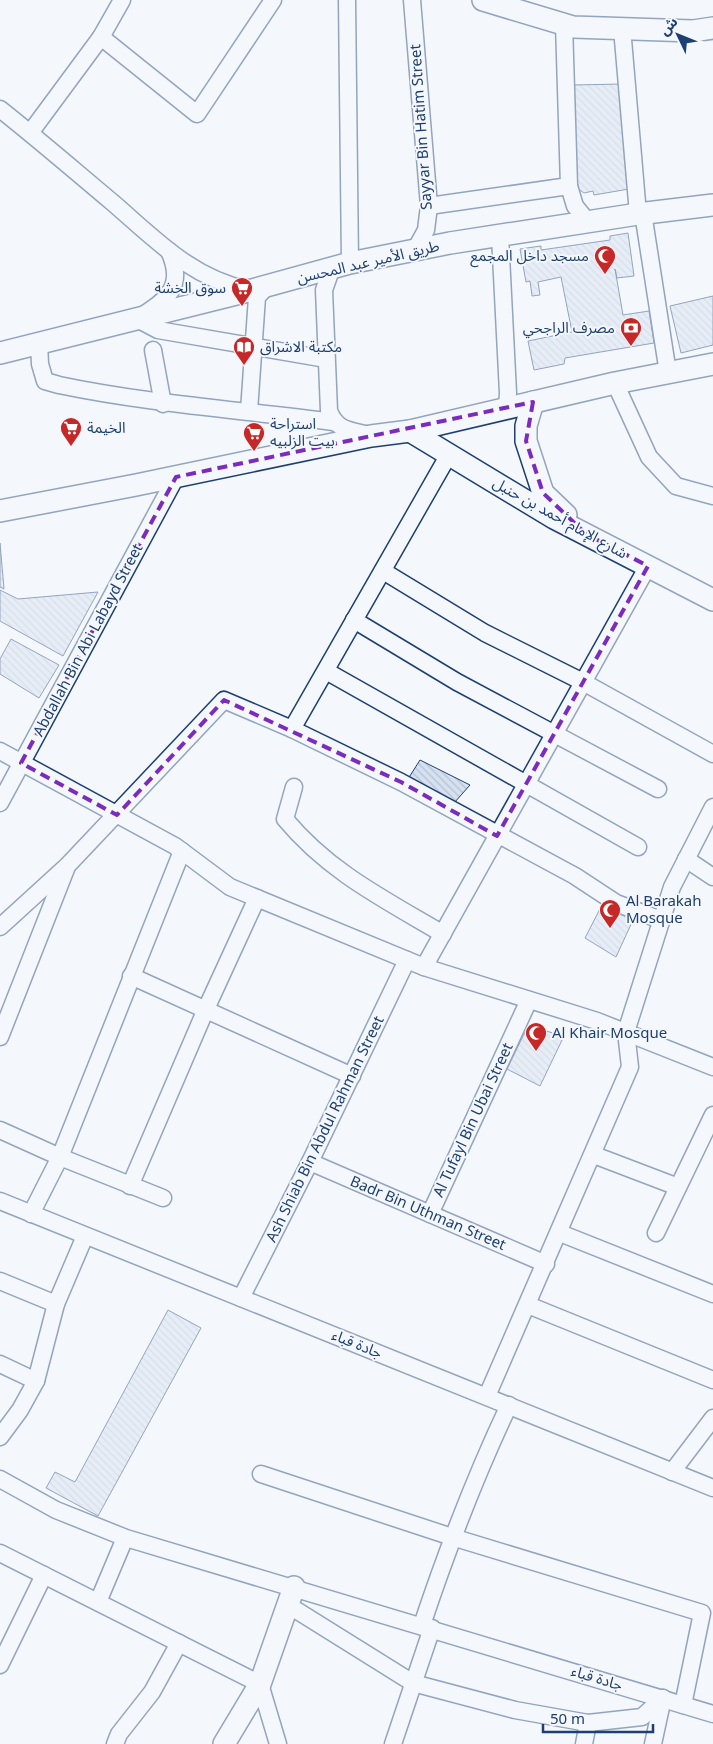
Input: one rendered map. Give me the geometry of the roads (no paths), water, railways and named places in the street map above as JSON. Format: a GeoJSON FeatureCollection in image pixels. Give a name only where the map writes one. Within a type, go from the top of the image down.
{"type":"FeatureCollection","features":[{"type":"Feature","properties":{"kind":"main road"},"geometry":{"type":"LineString","coordinates":[[483,0],[512,5],[573,27],[693,31],[713,28]]}},
{"type":"Feature","properties":{"kind":"main road","name":"طريق الأمير عبد المحسن"},"geometry":{"type":"LineString","coordinates":[[0,353],[340,267],[500,236],[640,214],[713,205]]}},
{"type":"Feature","properties":{"kind":"main road"},"geometry":{"type":"LineString","coordinates":[[0,511],[371,436],[410,431],[615,383],[713,364]]}},
{"type":"Feature","properties":{"kind":"main road"},"geometry":{"type":"LineString","coordinates":[[533,402],[526,426],[526,441],[543,493],[586,534]]}},
{"type":"Feature","properties":{"kind":"main road","name":"شارع الإمام أحمد بن حنبل"},"geometry":{"type":"LineString","coordinates":[[410,431],[448,456],[586,534],[713,600]]}},
{"type":"Feature","properties":{"kind":"main road"},"geometry":{"type":"LineString","coordinates":[[224,1744],[260,1684],[291,1596]]}},
{"type":"Feature","properties":{"kind":"street"},"geometry":{"type":"LineString","coordinates":[[30,133],[101,37],[122,0]]}},
{"type":"Feature","properties":{"kind":"street"},"geometry":{"type":"LineString","coordinates":[[101,37],[197,114],[273,0]]}},
{"type":"Feature","properties":{"kind":"street"},"geometry":{"type":"LineString","coordinates":[[347,0],[340,267],[324,290],[326,359],[329,411],[334,422],[342,428],[371,436]]}},
{"type":"Feature","properties":{"kind":"street","name":"Sayyar Bin Hatim Street"},"geometry":{"type":"LineString","coordinates":[[412,0],[429,206],[426,230],[414,252]]}},
{"type":"Feature","properties":{"kind":"street"},"geometry":{"type":"LineString","coordinates":[[564,24],[569,186],[575,206],[588,222]]}},
{"type":"Feature","properties":{"kind":"street"},"geometry":{"type":"LineString","coordinates":[[622,28],[640,214],[668,373]]}},
{"type":"Feature","properties":{"kind":"street"},"geometry":{"type":"LineString","coordinates":[[0,109],[169,251],[199,273],[224,285],[259,288],[249,411]]}},
{"type":"Feature","properties":{"kind":"street"},"geometry":{"type":"LineString","coordinates":[[429,206],[569,186]]}},
{"type":"Feature","properties":{"kind":"street"},"geometry":{"type":"LineString","coordinates":[[500,236],[508,393],[506,408]]}},
{"type":"Feature","properties":{"kind":"street"},"geometry":{"type":"LineString","coordinates":[[169,251],[176,266],[175,284],[165,301],[138,319],[158,330],[326,359]]}},
{"type":"Feature","properties":{"kind":"street"},"geometry":{"type":"LineString","coordinates":[[39,342],[40,364],[46,380],[112,396],[163,404],[249,411],[334,422]]}},
{"type":"Feature","properties":{"kind":"street"},"geometry":{"type":"LineString","coordinates":[[153,350],[163,404]]}},
{"type":"Feature","properties":{"kind":"street"},"geometry":{"type":"LineString","coordinates":[[615,383],[649,457],[676,486],[713,496]]}},
{"type":"Feature","properties":{"kind":"street"},"geometry":{"type":"LineString","coordinates":[[292,729],[448,456]]}},
{"type":"Feature","properties":{"kind":"street","name":"Abdallah Bin Abi Labayd Street"},"geometry":{"type":"LineString","coordinates":[[0,803],[176,476]]}},
{"type":"Feature","properties":{"kind":"street"},"geometry":{"type":"LineString","coordinates":[[424,967],[648,566]]}},
{"type":"Feature","properties":{"kind":"street"},"geometry":{"type":"LineString","coordinates":[[383,571],[485,633],[583,682],[713,754]]}},
{"type":"Feature","properties":{"kind":"street"},"geometry":{"type":"LineString","coordinates":[[354,620],[457,682],[658,789]]}},
{"type":"Feature","properties":{"kind":"street"},"geometry":{"type":"LineString","coordinates":[[326,671],[638,847]]}},
{"type":"Feature","properties":{"kind":"street"},"geometry":{"type":"LineString","coordinates":[[0,927],[68,866],[224,700],[292,729],[401,782],[497,836],[575,876],[616,903],[661,920]]}},
{"type":"Feature","properties":{"kind":"street"},"geometry":{"type":"LineString","coordinates":[[0,750],[182,851],[230,887],[424,967],[597,1020],[713,1067]]}},
{"type":"Feature","properties":{"kind":"street"},"geometry":{"type":"LineString","coordinates":[[294,787],[285,819],[306,844],[348,877],[443,934]]}},
{"type":"Feature","properties":{"kind":"street"},"geometry":{"type":"LineString","coordinates":[[487,1396],[594,1155],[630,1067],[626,1032],[661,920],[672,887],[713,807]]}},
{"type":"Feature","properties":{"kind":"street"},"geometry":{"type":"LineString","coordinates":[[31,1214],[60,1157],[182,851]]}},
{"type":"Feature","properties":{"kind":"street"},"geometry":{"type":"LineString","coordinates":[[686,859],[713,877]]}},
{"type":"Feature","properties":{"kind":"street"},"geometry":{"type":"LineString","coordinates":[[0,1037],[68,866]]}},
{"type":"Feature","properties":{"kind":"street"},"geometry":{"type":"LineString","coordinates":[[130,1186],[256,898]]}},
{"type":"Feature","properties":{"kind":"street","name":"Ash Shiab Bin Abdul Rahman Street"},"geometry":{"type":"LineString","coordinates":[[241,1298],[310,1162],[407,960]]}},
{"type":"Feature","properties":{"kind":"street"},"geometry":{"type":"LineString","coordinates":[[131,976],[352,1076]]}},
{"type":"Feature","properties":{"kind":"street","name":"Al Tufayl Bin Ubai Street"},"geometry":{"type":"LineString","coordinates":[[430,1214],[529,1000]]}},
{"type":"Feature","properties":{"kind":"street"},"geometry":{"type":"LineString","coordinates":[[656,1233],[713,1115]]}},
{"type":"Feature","properties":{"kind":"street"},"geometry":{"type":"LineString","coordinates":[[0,1130],[60,1157],[164,1198]]}},
{"type":"Feature","properties":{"kind":"street"},"geometry":{"type":"LineString","coordinates":[[594,1155],[678,1187]]}},
{"type":"Feature","properties":{"kind":"street","name":"Badr Bin Uthman Street"},"geometry":{"type":"LineString","coordinates":[[310,1162],[546,1264]]}},
{"type":"Feature","properties":{"kind":"street","name":"جادة قباء"},"geometry":{"type":"LineString","coordinates":[[0,1201],[713,1488]]}},
{"type":"Feature","properties":{"kind":"street"},"geometry":{"type":"LineString","coordinates":[[560,1233],[713,1294]]}},
{"type":"Feature","properties":{"kind":"street"},"geometry":{"type":"LineString","coordinates":[[0,1437],[20,1410],[36,1381],[56,1304],[85,1236]]}},
{"type":"Feature","properties":{"kind":"street"},"geometry":{"type":"LineString","coordinates":[[0,1280],[56,1304]]}},
{"type":"Feature","properties":{"kind":"street"},"geometry":{"type":"LineString","coordinates":[[528,1305],[713,1380]]}},
{"type":"Feature","properties":{"kind":"street"},"geometry":{"type":"LineString","coordinates":[[0,1364],[36,1381]]}},
{"type":"Feature","properties":{"kind":"street"},"geometry":{"type":"LineString","coordinates":[[393,1744],[413,1684],[452,1537],[477,1474],[509,1405]]}},
{"type":"Feature","properties":{"kind":"street"},"geometry":{"type":"LineString","coordinates":[[672,1472],[713,1418]]}},
{"type":"Feature","properties":{"kind":"street"},"geometry":{"type":"LineString","coordinates":[[261,1474],[452,1537],[702,1613],[683,1704]]}},
{"type":"Feature","properties":{"kind":"street","name":"جادة قباء"},"geometry":{"type":"LineString","coordinates":[[2,1485],[56,1510],[126,1538],[291,1596],[427,1627],[713,1714]]}},
{"type":"Feature","properties":{"kind":"street"},"geometry":{"type":"LineString","coordinates":[[98,1602],[126,1538]]}},
{"type":"Feature","properties":{"kind":"street"},"geometry":{"type":"LineString","coordinates":[[0,1553],[260,1684],[278,1744]]}},
{"type":"Feature","properties":{"kind":"street"},"geometry":{"type":"LineString","coordinates":[[0,1665],[44,1575]]}},
{"type":"Feature","properties":{"kind":"street"},"geometry":{"type":"LineString","coordinates":[[291,1596],[413,1684],[514,1710],[588,1723],[642,1717],[663,1698]]}},
{"type":"Feature","properties":{"kind":"street"},"geometry":{"type":"LineString","coordinates":[[115,1744],[119,1734],[152,1692],[180,1643]]}},
{"type":"Feature","properties":{"kind":"street"},"geometry":{"type":"LineString","coordinates":[[653,1744],[663,1698]]}},
{"type":"Feature","properties":{"kind":"street"},"geometry":{"type":"LineString","coordinates":[[584,1744],[588,1723]]}},
{"type":"Feature","properties":{"kind":"place","name":"مسجد داخل المجمع"},"geometry":{"type":"Point","coordinates":[605,275]}},
{"type":"Feature","properties":{"kind":"place","name":"سوق الخشة"},"geometry":{"type":"Point","coordinates":[242,307]}},
{"type":"Feature","properties":{"kind":"place","name":"مصرف الراجحي"},"geometry":{"type":"Point","coordinates":[631,347]}},
{"type":"Feature","properties":{"kind":"place","name":"مكتبة الاشراق"},"geometry":{"type":"Point","coordinates":[244,366]}},
{"type":"Feature","properties":{"kind":"place","name":"الخيمة"},"geometry":{"type":"Point","coordinates":[71,447]}},
{"type":"Feature","properties":{"kind":"place","name":"استراحة بيت الزلبيه"},"geometry":{"type":"Point","coordinates":[254,452]}},
{"type":"Feature","properties":{"kind":"place","name":"Al Barakah Mosque"},"geometry":{"type":"Point","coordinates":[610,929]}},
{"type":"Feature","properties":{"kind":"place","name":"Al Khair Mosque"},"geometry":{"type":"Point","coordinates":[536,1052]}}]}
